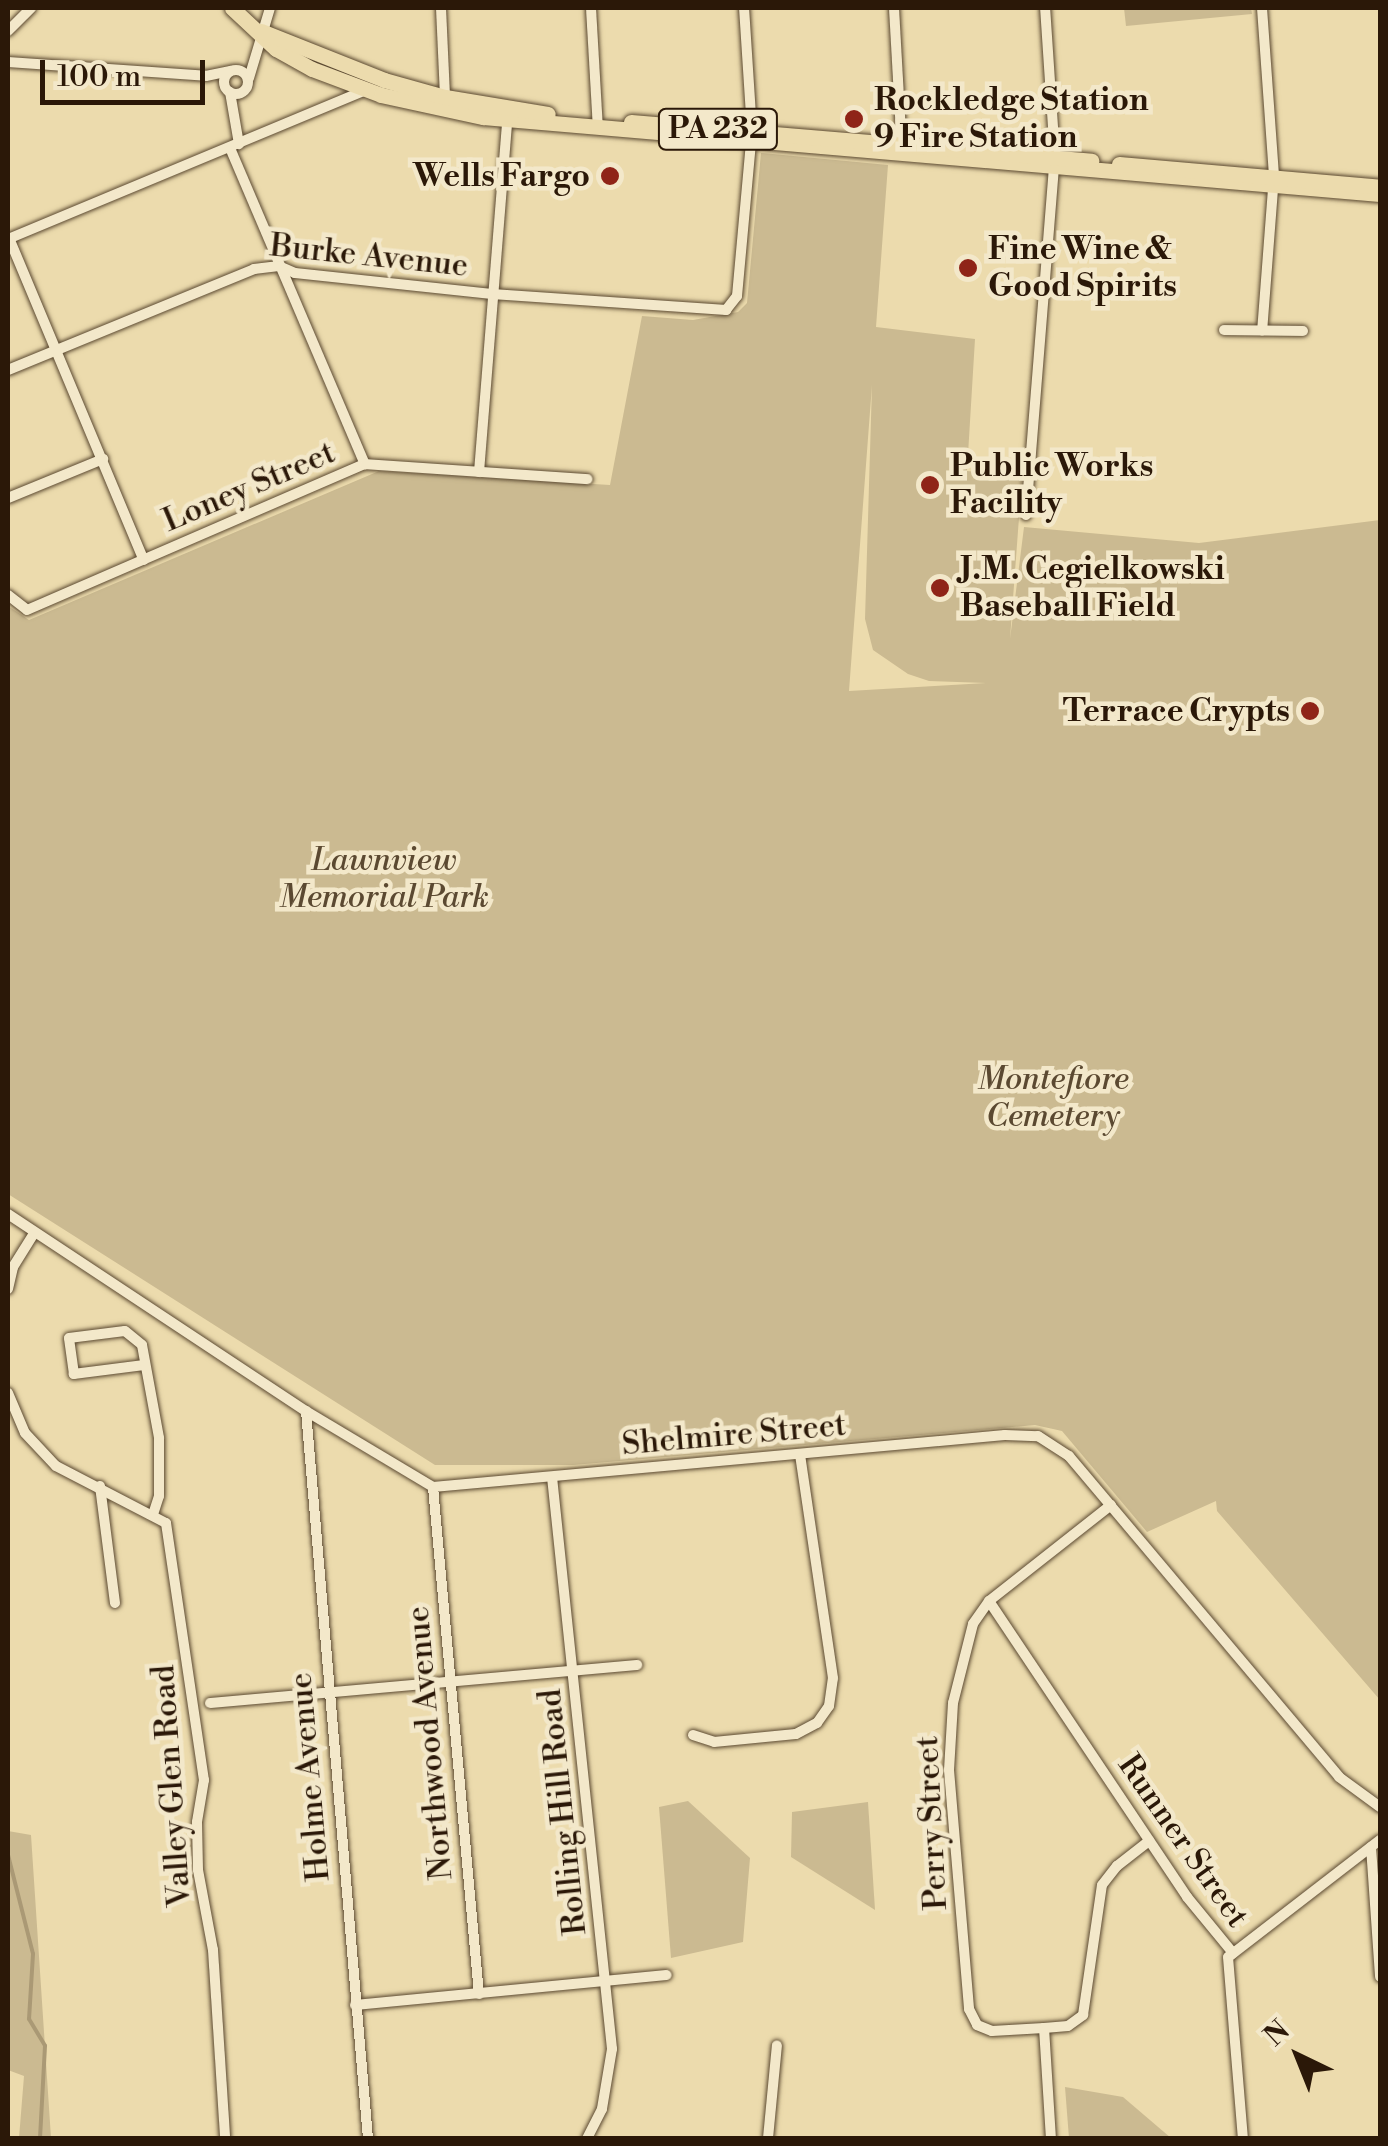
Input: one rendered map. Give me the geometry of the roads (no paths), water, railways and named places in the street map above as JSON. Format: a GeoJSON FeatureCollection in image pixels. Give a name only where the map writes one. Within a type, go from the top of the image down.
{"type":"FeatureCollection","features":[{"type":"Feature","properties":{"kind":"main road","name":"PA 232"},"geometry":{"type":"LineString","coordinates":[[232,8],[290,57],[366,90],[508,114],[599,125],[1380,190]]}},
{"type":"Feature","properties":{"kind":"main road","name":"PA 232"},"geometry":{"type":"LineString","coordinates":[[261,30],[349,68],[508,114]]}},
{"type":"Feature","properties":{"kind":"street"},"geometry":{"type":"LineString","coordinates":[[8,31],[31,8]]}},
{"type":"Feature","properties":{"kind":"street"},"geometry":{"type":"LineString","coordinates":[[270,8],[254,54],[234,146],[280,266],[365,464]]}},
{"type":"Feature","properties":{"kind":"street"},"geometry":{"type":"LineString","coordinates":[[441,8],[445,98]]}},
{"type":"Feature","properties":{"kind":"street"},"geometry":{"type":"LineString","coordinates":[[591,8],[599,125]]}},
{"type":"Feature","properties":{"kind":"street"},"geometry":{"type":"LineString","coordinates":[[744,8],[752,137]]}},
{"type":"Feature","properties":{"kind":"street"},"geometry":{"type":"LineString","coordinates":[[894,8],[902,148]]}},
{"type":"Feature","properties":{"kind":"street"},"geometry":{"type":"LineString","coordinates":[[1026,515],[1055,163],[1044,8]]}},
{"type":"Feature","properties":{"kind":"street"},"geometry":{"type":"LineString","coordinates":[[1262,8],[1273,181],[1262,330]]}},
{"type":"Feature","properties":{"kind":"street"},"geometry":{"type":"LineString","coordinates":[[237,123],[224,82],[254,54]]}},
{"type":"Feature","properties":{"kind":"street"},"geometry":{"type":"LineString","coordinates":[[8,62],[206,76],[234,70]]}},
{"type":"Feature","properties":{"kind":"street"},"geometry":{"type":"LineString","coordinates":[[234,70],[247,84]]}},
{"type":"Feature","properties":{"kind":"street"},"geometry":{"type":"LineString","coordinates":[[230,92],[247,84]]}},
{"type":"Feature","properties":{"kind":"street"},"geometry":{"type":"LineString","coordinates":[[144,560],[8,238],[366,90]]}},
{"type":"Feature","properties":{"kind":"street"},"geometry":{"type":"LineString","coordinates":[[479,472],[508,114]]}},
{"type":"Feature","properties":{"kind":"street","name":"Burke Avenue"},"geometry":{"type":"LineString","coordinates":[[8,370],[254,269],[280,266],[295,273],[492,294],[726,310],[737,296],[752,137]]}},
{"type":"Feature","properties":{"kind":"street"},"geometry":{"type":"LineString","coordinates":[[1224,330],[1303,331]]}},
{"type":"Feature","properties":{"kind":"street"},"geometry":{"type":"LineString","coordinates":[[8,498],[102,460]]}},
{"type":"Feature","properties":{"kind":"street","name":"Loney Street"},"geometry":{"type":"LineString","coordinates":[[8,595],[27,610],[365,464],[587,479]]}},
{"type":"Feature","properties":{"kind":"street"},"geometry":{"type":"LineString","coordinates":[[8,1214],[306,1411],[433,1487]]}},
{"type":"Feature","properties":{"kind":"street"},"geometry":{"type":"LineString","coordinates":[[8,1289],[13,1267],[34,1234]]}},
{"type":"Feature","properties":{"kind":"street"},"geometry":{"type":"LineString","coordinates":[[8,1394],[25,1433],[56,1466],[152,1515],[159,1496],[159,1438],[142,1344],[125,1331],[69,1338],[74,1374],[144,1365]]}},
{"type":"Feature","properties":{"kind":"street","name":"Holme Avenue"},"geometry":{"type":"LineString","coordinates":[[306,1411],[327,1693],[368,2138]]}},
{"type":"Feature","properties":{"kind":"street","name":"Shelmire Street"},"geometry":{"type":"LineString","coordinates":[[433,1487],[1005,1435],[1038,1436],[1070,1456],[1340,1777],[1380,1807]]}},
{"type":"Feature","properties":{"kind":"street"},"geometry":{"type":"LineString","coordinates":[[694,1735],[714,1742],[783,1737],[817,1723],[829,1706],[833,1678],[800,1454]]}},
{"type":"Feature","properties":{"kind":"street","name":"Rolling Hill Road"},"geometry":{"type":"LineString","coordinates":[[552,1477],[606,1984],[610,2076],[602,2108],[587,2138]]}},
{"type":"Feature","properties":{"kind":"street"},"geometry":{"type":"LineString","coordinates":[[100,1486],[115,1604]]}},
{"type":"Feature","properties":{"kind":"street","name":"Northwood Avenue"},"geometry":{"type":"LineString","coordinates":[[433,1487],[479,1994]]}},
{"type":"Feature","properties":{"kind":"street","name":"Perry Street"},"geometry":{"type":"LineString","coordinates":[[1044,2028],[992,2031],[977,2025],[969,2009],[949,1770],[953,1704],[973,1624],[989,1601],[1111,1505]]}},
{"type":"Feature","properties":{"kind":"street","name":"Valley Glen Road"},"geometry":{"type":"LineString","coordinates":[[152,1515],[166,1522],[198,1724],[204,1780],[197,1822],[198,1870],[213,1950],[225,2138]]}},
{"type":"Feature","properties":{"kind":"street","name":"Runner Street"},"geometry":{"type":"LineString","coordinates":[[989,1601],[1187,1898],[1233,1953],[1228,1957],[1243,2138]]}},
{"type":"Feature","properties":{"kind":"street"},"geometry":{"type":"LineString","coordinates":[[210,1703],[637,1665]]}},
{"type":"Feature","properties":{"kind":"street"},"geometry":{"type":"LineString","coordinates":[[1051,2138],[1044,2028],[1068,2026],[1083,2015],[1102,1885],[1116,1866],[1150,1841]]}},
{"type":"Feature","properties":{"kind":"street"},"geometry":{"type":"LineString","coordinates":[[1228,1957],[1376,1843]]}},
{"type":"Feature","properties":{"kind":"street"},"geometry":{"type":"LineString","coordinates":[[1376,1843],[1380,1977]]}},
{"type":"Feature","properties":{"kind":"street"},"geometry":{"type":"LineString","coordinates":[[355,2005],[606,1984],[667,1974]]}},
{"type":"Feature","properties":{"kind":"street"},"geometry":{"type":"LineString","coordinates":[[768,2138],[777,2045]]}},
{"type":"Feature","properties":{"kind":"waterway"},"geometry":{"type":"LineString","coordinates":[[8,1855],[33,1954],[29,2019],[45,2046],[40,2138]]}},
{"type":"Feature","properties":{"kind":"place","name":"Rockledge Station 9 Fire Station"},"geometry":{"type":"Point","coordinates":[854,119]}},
{"type":"Feature","properties":{"kind":"place","name":"Wells Fargo"},"geometry":{"type":"Point","coordinates":[610,176]}},
{"type":"Feature","properties":{"kind":"place","name":"Fine Wine & Good Spirits"},"geometry":{"type":"Point","coordinates":[968,268]}},
{"type":"Feature","properties":{"kind":"place","name":"Public Works Facility"},"geometry":{"type":"Point","coordinates":[930,485]}},
{"type":"Feature","properties":{"kind":"place","name":"J.M. Cegielkowski Baseball Field"},"geometry":{"type":"Point","coordinates":[940,588]}},
{"type":"Feature","properties":{"kind":"place","name":"Terrace Crypts"},"geometry":{"type":"Point","coordinates":[1310,711]}},
{"type":"Feature","properties":{"kind":"park label","name":"Lawnview Memorial Park"},"geometry":{"type":"Point","coordinates":[384,880]}},
{"type":"Feature","properties":{"kind":"park label","name":"Montefiore Cemetery"},"geometry":{"type":"Point","coordinates":[1053,1098]}}]}
